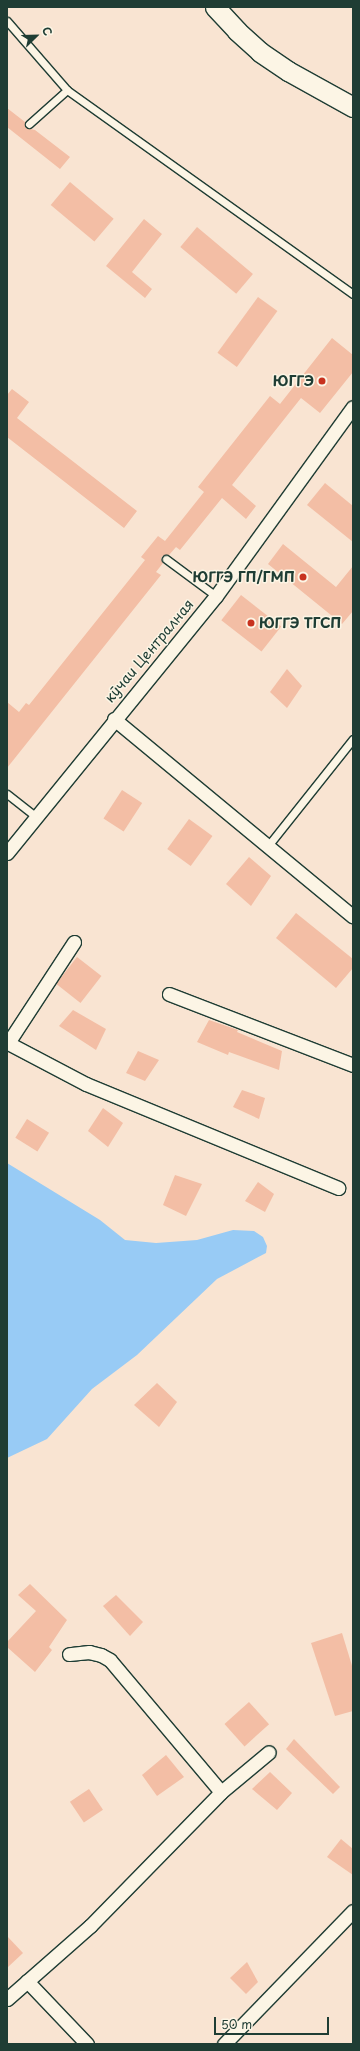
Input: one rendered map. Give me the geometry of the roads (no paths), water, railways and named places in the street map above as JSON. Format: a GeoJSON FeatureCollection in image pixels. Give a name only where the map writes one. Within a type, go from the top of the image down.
{"type":"FeatureCollection","features":[{"type":"Feature","properties":{"kind":"main road"},"geometry":{"type":"LineString","coordinates":[[215,7],[237,31],[260,52],[288,71],[353,107]]}},
{"type":"Feature","properties":{"kind":"street","name":"кӯчаи Централная"},"geometry":{"type":"LineString","coordinates":[[7,853],[114,719],[216,596],[353,407]]}},
{"type":"Feature","properties":{"kind":"street"},"geometry":{"type":"LineString","coordinates":[[114,719],[353,917]]}},
{"type":"Feature","properties":{"kind":"street"},"geometry":{"type":"LineString","coordinates":[[74,942],[7,1043],[86,1084],[338,1188]]}},
{"type":"Feature","properties":{"kind":"street"},"geometry":{"type":"LineString","coordinates":[[169,994],[353,1065]]}},
{"type":"Feature","properties":{"kind":"street"},"geometry":{"type":"LineString","coordinates":[[69,1654],[89,1652],[102,1655],[110,1660],[221,1792]]}},
{"type":"Feature","properties":{"kind":"street"},"geometry":{"type":"LineString","coordinates":[[7,1999],[90,1926],[221,1792],[269,1752]]}},
{"type":"Feature","properties":{"kind":"street"},"geometry":{"type":"LineString","coordinates":[[224,2044],[353,1912]]}},
{"type":"Feature","properties":{"kind":"street"},"geometry":{"type":"LineString","coordinates":[[27,1981],[87,2044]]}},
{"type":"Feature","properties":{"kind":"lane"},"geometry":{"type":"LineString","coordinates":[[7,21],[67,90],[353,294]]}},
{"type":"Feature","properties":{"kind":"lane"},"geometry":{"type":"LineString","coordinates":[[29,124],[67,90]]}},
{"type":"Feature","properties":{"kind":"lane"},"geometry":{"type":"LineString","coordinates":[[166,560],[216,596]]}},
{"type":"Feature","properties":{"kind":"lane"},"geometry":{"type":"LineString","coordinates":[[267,847],[353,739]]}},
{"type":"Feature","properties":{"kind":"lane"},"geometry":{"type":"LineString","coordinates":[[7,794],[36,817]]}},
{"type":"Feature","properties":{"kind":"water"},"geometry":{"type":"Polygon","coordinates":[[[7,1163],[100,1220],[125,1240],[156,1243],[197,1240],[233,1230],[254,1231],[263,1237],[267,1246],[266,1253],[217,1279],[137,1355],[92,1389],[47,1439],[7,1458],[7,1163]]]}},
{"type":"Feature","properties":{"kind":"place","name":"ЮГГЭ"},"geometry":{"type":"Point","coordinates":[322,381]}},
{"type":"Feature","properties":{"kind":"place","name":"ЮГГЭ ГП/ГМП"},"geometry":{"type":"Point","coordinates":[303,577]}},
{"type":"Feature","properties":{"kind":"place","name":"ЮГГЭ ТГСП"},"geometry":{"type":"Point","coordinates":[251,623]}}]}
